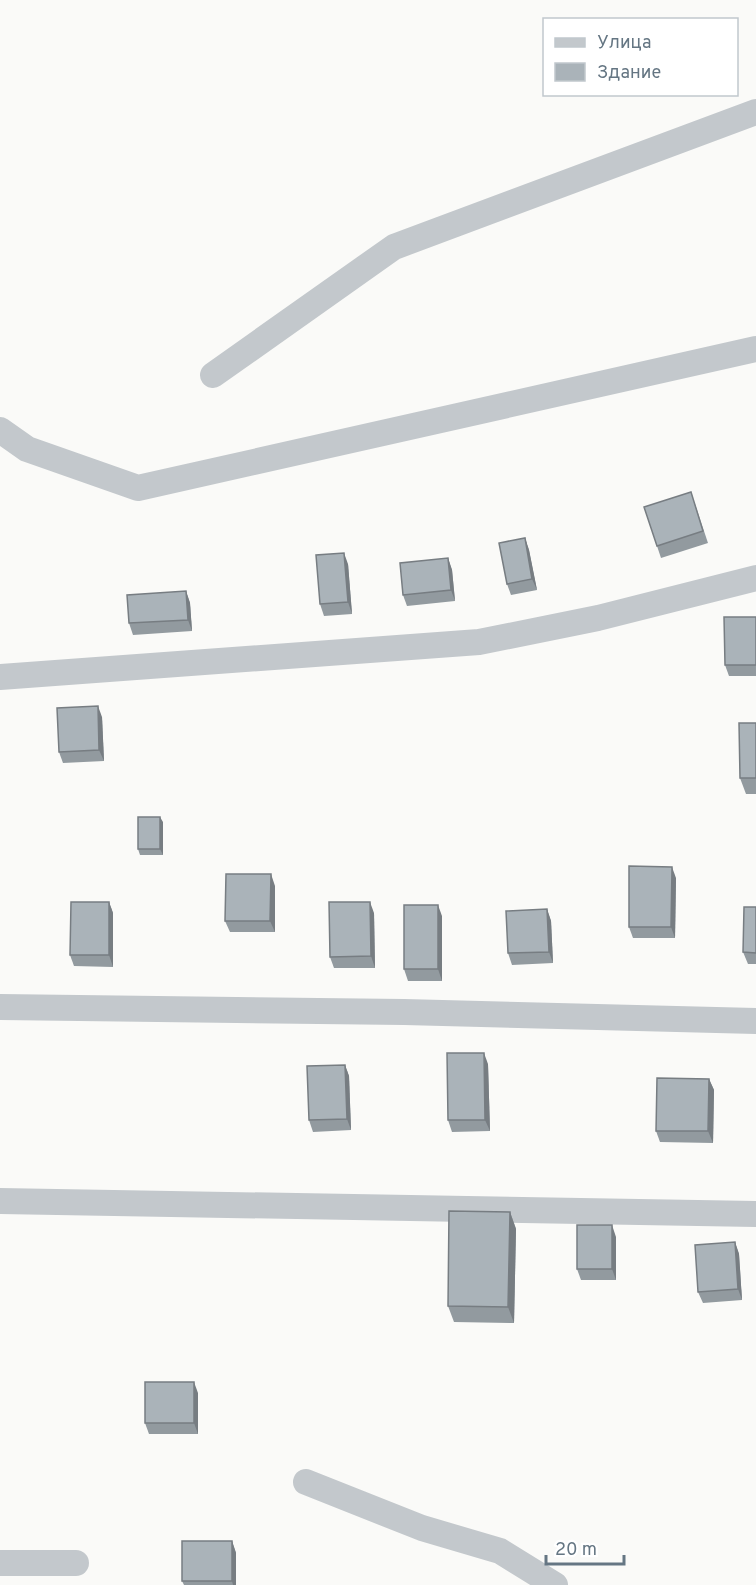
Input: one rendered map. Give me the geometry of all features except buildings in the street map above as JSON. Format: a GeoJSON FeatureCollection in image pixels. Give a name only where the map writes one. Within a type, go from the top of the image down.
{"type":"FeatureCollection","features":[{"type":"Feature","properties":{"kind":"street"},"geometry":{"type":"LineString","coordinates":[[213,375],[394,247],[756,112]]}},
{"type":"Feature","properties":{"kind":"street"},"geometry":{"type":"LineString","coordinates":[[0,430],[27,449],[138,488],[756,349]]}},
{"type":"Feature","properties":{"kind":"street"},"geometry":{"type":"LineString","coordinates":[[0,677],[479,642],[598,618],[756,578]]}},
{"type":"Feature","properties":{"kind":"street"},"geometry":{"type":"LineString","coordinates":[[0,1007],[405,1012],[756,1021]]}},
{"type":"Feature","properties":{"kind":"street"},"geometry":{"type":"LineString","coordinates":[[0,1201],[756,1214]]}},
{"type":"Feature","properties":{"kind":"street"},"geometry":{"type":"LineString","coordinates":[[306,1482],[422,1528],[500,1551],[555,1585]]}},
{"type":"Feature","properties":{"kind":"street"},"geometry":{"type":"LineString","coordinates":[[0,1563],[76,1563]]}}]}
